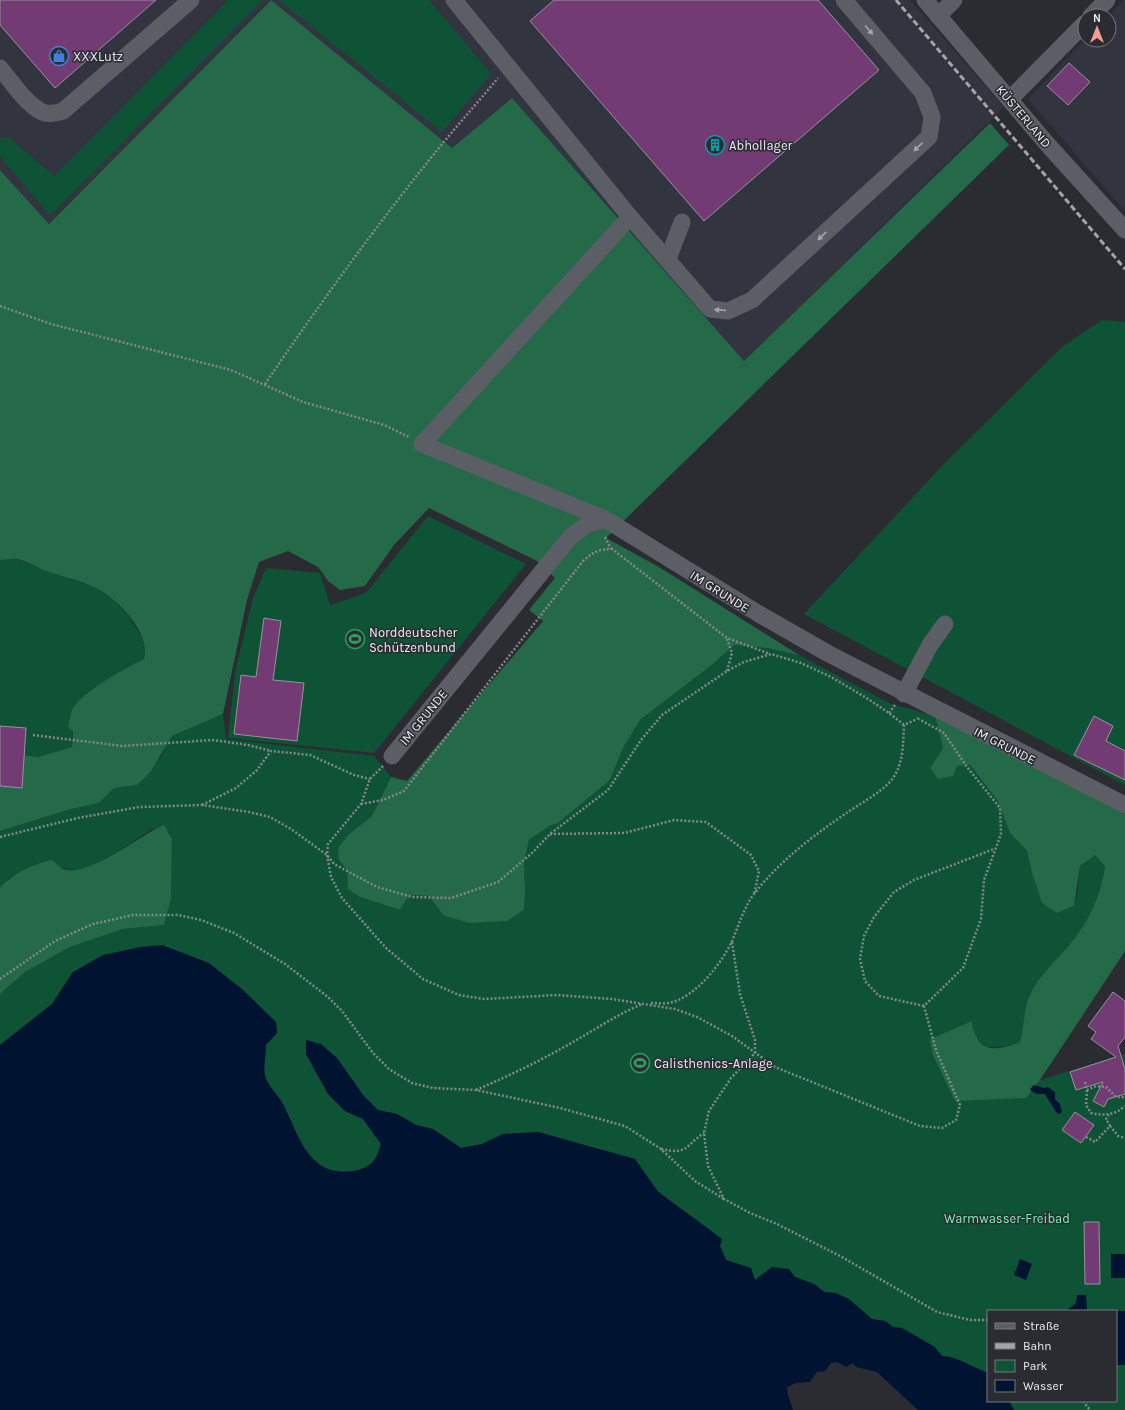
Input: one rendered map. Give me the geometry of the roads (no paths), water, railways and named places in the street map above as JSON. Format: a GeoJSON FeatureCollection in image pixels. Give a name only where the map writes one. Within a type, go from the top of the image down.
{"type":"FeatureCollection","features":[{"type":"Feature","properties":{"kind":"street"},"geometry":{"type":"LineString","coordinates":[[0,68],[29,101],[42,112],[53,114],[63,111],[191,0]]}},
{"type":"Feature","properties":{"kind":"street"},"geometry":{"type":"LineString","coordinates":[[454,0],[630,217],[710,309],[728,310],[752,300],[929,138],[932,117],[923,93],[844,0]]}},
{"type":"Feature","properties":{"kind":"street","name":"KÜSTERLAND"},"geometry":{"type":"LineString","coordinates":[[925,0],[1048,145],[1125,230]]}},
{"type":"Feature","properties":{"kind":"street"},"geometry":{"type":"LineString","coordinates":[[938,16],[954,0]]}},
{"type":"Feature","properties":{"kind":"street"},"geometry":{"type":"LineString","coordinates":[[1100,8],[1107,0]]}},
{"type":"Feature","properties":{"kind":"street"},"geometry":{"type":"LineString","coordinates":[[1010,99],[1077,31]]}},
{"type":"Feature","properties":{"kind":"street"},"geometry":{"type":"LineString","coordinates":[[605,519],[422,444],[630,217]]}},
{"type":"Feature","properties":{"kind":"street"},"geometry":{"type":"LineString","coordinates":[[668,259],[682,222]]}},
{"type":"Feature","properties":{"kind":"street","name":"IM GRUNDE"},"geometry":{"type":"LineString","coordinates":[[392,756],[571,536],[588,524],[605,519],[759,614],[829,654],[904,694],[919,710],[1125,804]]}},
{"type":"Feature","properties":{"kind":"street"},"geometry":{"type":"LineString","coordinates":[[904,694],[930,645],[945,624]]}},
{"type":"Feature","properties":{"kind":"water"},"geometry":{"type":"Polygon","coordinates":[[[162,945],[209,963],[243,990],[276,1022],[277,1033],[266,1045],[264,1065],[265,1076],[268,1083],[283,1104],[300,1141],[307,1152],[315,1161],[325,1168],[338,1171],[353,1171],[364,1168],[375,1159],[381,1144],[363,1119],[345,1111],[328,1094],[306,1054],[306,1040],[321,1044],[337,1058],[363,1095],[378,1110],[397,1114],[416,1125],[433,1129],[461,1148],[482,1144],[503,1134],[538,1132],[635,1159],[658,1192],[722,1239],[720,1246],[726,1260],[751,1268],[755,1280],[772,1267],[789,1269],[795,1277],[814,1284],[824,1292],[836,1293],[849,1299],[872,1319],[885,1321],[893,1327],[902,1328],[935,1347],[942,1356],[959,1360],[987,1373],[987,1402],[1010,1402],[1014,1410],[918,1410],[877,1372],[856,1367],[853,1363],[846,1367],[837,1362],[831,1363],[825,1371],[817,1372],[810,1382],[796,1383],[787,1387],[793,1410],[0,1410],[0,1045],[52,1004],[73,972],[103,955],[140,947],[162,945]]]}},
{"type":"Feature","properties":{"kind":"water"},"geometry":{"type":"Polygon","coordinates":[[[1034,1085],[1044,1088],[1048,1087],[1055,1092],[1055,1099],[1060,1104],[1062,1112],[1059,1114],[1056,1112],[1045,1094],[1037,1094],[1033,1092],[1030,1089],[1034,1085]]]}},
{"type":"Feature","properties":{"kind":"water"},"geometry":{"type":"Polygon","coordinates":[[[1111,1254],[1125,1254],[1125,1278],[1111,1278],[1111,1254]]]}},
{"type":"Feature","properties":{"kind":"water"},"geometry":{"type":"Polygon","coordinates":[[[1020,1259],[1032,1264],[1026,1280],[1014,1275],[1020,1259]]]}},
{"type":"Feature","properties":{"kind":"water"},"geometry":{"type":"Polygon","coordinates":[[[1077,1295],[1086,1295],[1087,1310],[1067,1310],[1076,1303],[1077,1295]]]}},
{"type":"Feature","properties":{"kind":"water"},"geometry":{"type":"Polygon","coordinates":[[[1117,1311],[1125,1311],[1125,1365],[1117,1365],[1117,1311]]]}},
{"type":"Feature","properties":{"kind":"railway"},"geometry":{"type":"LineString","coordinates":[[896,0],[1125,269]]}},
{"type":"Feature","properties":{"kind":"place","name":"XXXLutz"},"geometry":{"type":"Point","coordinates":[59,56]}},
{"type":"Feature","properties":{"kind":"place","name":"Abhollager"},"geometry":{"type":"Point","coordinates":[715,145]}},
{"type":"Feature","properties":{"kind":"place","name":"Norddeutscher Schützenbund"},"geometry":{"type":"Point","coordinates":[355,639]}},
{"type":"Feature","properties":{"kind":"place","name":"Calisthenics-Anlage"},"geometry":{"type":"Point","coordinates":[640,1063]}},
{"type":"Feature","properties":{"kind":"park label","name":"Warmwasser-Freibad"},"geometry":{"type":"Point","coordinates":[1007,1218]}}]}
